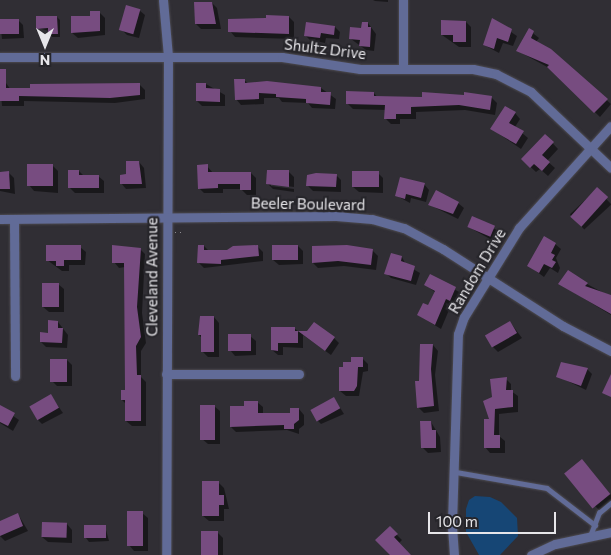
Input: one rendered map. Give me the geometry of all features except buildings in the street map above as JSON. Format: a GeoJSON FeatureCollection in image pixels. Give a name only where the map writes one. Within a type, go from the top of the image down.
{"type":"FeatureCollection","features":[{"type":"Feature","properties":{"kind":"street","name":"Cleveland Avenue"},"geometry":{"type":"LineString","coordinates":[[163,0],[168,56],[166,555]]}},
{"type":"Feature","properties":{"kind":"street"},"geometry":{"type":"LineString","coordinates":[[403,0],[403,68]]}},
{"type":"Feature","properties":{"kind":"street","name":"Shultz Drive"},"geometry":{"type":"LineString","coordinates":[[0,58],[282,57],[360,69],[473,70],[504,78],[531,92],[611,168]]}},
{"type":"Feature","properties":{"kind":"street","name":"Random Drive"},"geometry":{"type":"LineString","coordinates":[[454,555],[452,522],[456,472],[458,334],[464,317],[491,278],[519,228],[611,126]]}},
{"type":"Feature","properties":{"kind":"street","name":"Beeler Boulevard"},"geometry":{"type":"LineString","coordinates":[[0,219],[336,216],[372,219],[404,228],[491,278],[563,326],[611,351]]}},
{"type":"Feature","properties":{"kind":"street"},"geometry":{"type":"LineString","coordinates":[[14,219],[16,376]]}},
{"type":"Feature","properties":{"kind":"street"},"geometry":{"type":"LineString","coordinates":[[166,374],[299,374]]}},
{"type":"Feature","properties":{"kind":"street"},"geometry":{"type":"LineString","coordinates":[[531,555],[555,544],[611,532]]}},
{"type":"Feature","properties":{"kind":"lane"},"geometry":{"type":"LineString","coordinates":[[456,472],[547,488],[595,525]]}},
{"type":"Feature","properties":{"kind":"lane"},"geometry":{"type":"LineString","coordinates":[[590,536],[599,514],[611,503]]}},
{"type":"Feature","properties":{"kind":"water"},"geometry":{"type":"Polygon","coordinates":[[[475,496],[490,497],[501,502],[517,518],[518,536],[500,555],[479,555],[466,532],[466,509],[469,500],[475,496]]]}}]}
